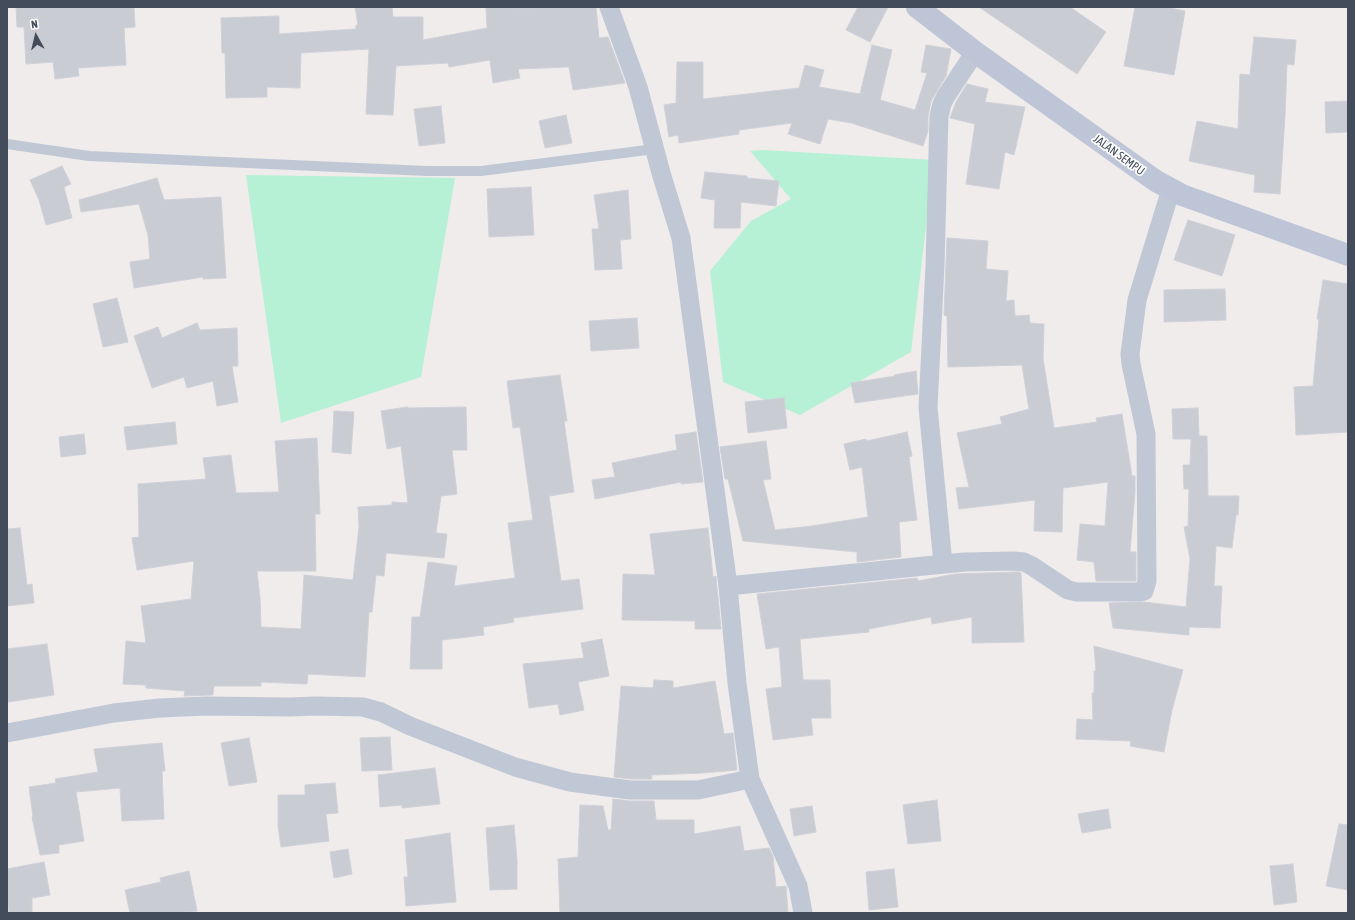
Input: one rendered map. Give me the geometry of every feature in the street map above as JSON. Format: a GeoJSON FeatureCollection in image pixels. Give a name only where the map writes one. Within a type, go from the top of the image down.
{"type":"FeatureCollection","features":[{"type":"Feature","properties":{"kind":"main road","name":"JALAN SEMPU"},"geometry":{"type":"LineString","coordinates":[[917,7],[975,52],[1156,181],[1171,190],[1348,254]]}},
{"type":"Feature","properties":{"kind":"street"},"geometry":{"type":"LineString","coordinates":[[609,7],[638,87],[660,173],[681,238],[728,586],[737,683],[750,780],[798,886],[803,913]]}},
{"type":"Feature","properties":{"kind":"street"},"geometry":{"type":"LineString","coordinates":[[944,564],[928,406],[935,264],[939,116],[946,96],[975,52]]}},
{"type":"Feature","properties":{"kind":"street"},"geometry":{"type":"LineString","coordinates":[[728,586],[964,562],[1014,561],[1024,562],[1032,566],[1068,590],[1077,592],[1144,591],[1146,581],[1146,434],[1130,354],[1137,300],[1171,190]]}},
{"type":"Feature","properties":{"kind":"street"},"geometry":{"type":"LineString","coordinates":[[7,733],[114,713],[160,708],[206,706],[363,707],[381,712],[410,726],[515,767],[570,782],[630,790],[698,790],[750,780]]}},
{"type":"Feature","properties":{"kind":"lane"},"geometry":{"type":"LineString","coordinates":[[7,144],[89,156],[427,171],[481,171],[655,149]]}},
{"type":"Feature","properties":{"kind":"green space"},"geometry":{"type":"Polygon","coordinates":[[[763,150],[934,160],[911,352],[800,415],[723,382],[710,271],[751,221],[791,199],[750,151],[763,150]]]}},
{"type":"Feature","properties":{"kind":"green space"},"geometry":{"type":"Polygon","coordinates":[[[246,175],[455,178],[421,377],[281,423],[246,175]]]}},
{"type":"Feature","properties":{"kind":"building"},"geometry":{"type":"Polygon","coordinates":[[[16,7],[134,7],[135,27],[124,28],[126,65],[78,68],[79,76],[55,79],[53,62],[26,64],[24,27],[17,27],[16,7]]]}},
{"type":"Feature","properties":{"kind":"building"},"geometry":{"type":"Polygon","coordinates":[[[355,7],[392,7],[393,17],[423,17],[423,40],[487,28],[486,7],[596,7],[599,38],[608,37],[625,83],[573,90],[569,67],[518,69],[520,78],[493,83],[490,60],[449,67],[448,63],[396,66],[393,115],[366,114],[369,49],[301,53],[300,88],[267,87],[267,97],[226,98],[225,53],[222,53],[221,18],[279,16],[279,34],[356,29],[356,25],[358,25],[355,7]]]}},
{"type":"Feature","properties":{"kind":"building"},"geometry":{"type":"Polygon","coordinates":[[[858,7],[888,7],[870,42],[846,30],[858,7]]]}},
{"type":"Feature","properties":{"kind":"building"},"geometry":{"type":"Polygon","coordinates":[[[979,7],[1070,7],[1106,32],[1077,74],[979,7]]]}},
{"type":"Feature","properties":{"kind":"building"},"geometry":{"type":"Polygon","coordinates":[[[1135,7],[1165,7],[1185,11],[1174,75],[1124,66],[1135,7]]]}},
{"type":"Feature","properties":{"kind":"building"},"geometry":{"type":"Polygon","coordinates":[[[1254,37],[1296,40],[1294,65],[1287,64],[1280,194],[1254,192],[1255,175],[1189,161],[1197,121],[1238,129],[1240,74],[1250,75],[1254,37]]]}},
{"type":"Feature","properties":{"kind":"building"},"geometry":{"type":"Polygon","coordinates":[[[872,45],[892,50],[880,100],[915,110],[927,73],[921,72],[926,45],[951,49],[946,76],[931,101],[928,116],[928,131],[923,146],[851,123],[828,119],[820,144],[788,134],[792,123],[739,130],[739,134],[679,143],[678,135],[669,137],[664,105],[676,103],[677,62],[703,62],[703,99],[799,88],[805,65],[824,70],[819,87],[860,94],[872,45]]]}},
{"type":"Feature","properties":{"kind":"building"},"geometry":{"type":"Polygon","coordinates":[[[967,84],[988,89],[985,102],[1025,107],[1014,155],[1005,152],[999,189],[966,184],[975,124],[950,118],[956,102],[967,84]]]}},
{"type":"Feature","properties":{"kind":"building"},"geometry":{"type":"Polygon","coordinates":[[[1348,101],[1348,132],[1326,133],[1325,102],[1348,101]]]}},
{"type":"Feature","properties":{"kind":"building"},"geometry":{"type":"Polygon","coordinates":[[[441,106],[445,143],[419,146],[414,109],[441,106]]]}},
{"type":"Feature","properties":{"kind":"building"},"geometry":{"type":"Polygon","coordinates":[[[566,115],[572,143],[545,148],[539,121],[566,115]]]}},
{"type":"Feature","properties":{"kind":"building"},"geometry":{"type":"Polygon","coordinates":[[[62,166],[71,184],[64,187],[72,218],[46,225],[39,200],[30,180],[62,166]]]}},
{"type":"Feature","properties":{"kind":"building"},"geometry":{"type":"Polygon","coordinates":[[[705,172],[779,181],[776,206],[741,202],[740,228],[714,228],[715,200],[701,198],[705,172]]]}},
{"type":"Feature","properties":{"kind":"building"},"geometry":{"type":"Polygon","coordinates":[[[157,178],[164,200],[221,197],[226,278],[203,279],[203,277],[134,288],[130,262],[150,259],[148,235],[139,204],[81,212],[79,200],[157,178]]]}},
{"type":"Feature","properties":{"kind":"building"},"geometry":{"type":"Polygon","coordinates":[[[531,187],[534,235],[489,237],[487,189],[531,187]]]}},
{"type":"Feature","properties":{"kind":"building"},"geometry":{"type":"Polygon","coordinates":[[[628,190],[631,239],[620,240],[622,269],[595,270],[592,229],[599,229],[594,195],[628,190]]]}},
{"type":"Feature","properties":{"kind":"building"},"geometry":{"type":"Polygon","coordinates":[[[1188,220],[1235,235],[1222,276],[1174,260],[1188,220]]]}},
{"type":"Feature","properties":{"kind":"building"},"geometry":{"type":"Polygon","coordinates":[[[947,238],[988,241],[986,269],[1008,271],[1006,301],[1014,300],[1015,316],[1029,315],[1030,323],[1044,324],[1043,358],[1054,428],[1097,422],[1096,418],[1122,414],[1132,476],[1135,476],[1130,552],[1136,552],[1136,581],[1096,581],[1094,562],[1077,560],[1080,524],[1105,526],[1108,482],[1063,488],[1062,532],[1034,531],[1035,500],[959,509],[956,488],[969,487],[957,433],[1002,424],[1000,417],[1029,409],[1022,365],[948,367],[947,316],[944,315],[947,238]]]}},
{"type":"Feature","properties":{"kind":"building"},"geometry":{"type":"Polygon","coordinates":[[[1323,280],[1348,284],[1348,432],[1296,435],[1294,387],[1313,386],[1319,319],[1317,319],[1323,280]]]}},
{"type":"Feature","properties":{"kind":"building"},"geometry":{"type":"Polygon","coordinates":[[[1225,289],[1226,320],[1164,322],[1164,290],[1225,289]]]}},
{"type":"Feature","properties":{"kind":"building"},"geometry":{"type":"Polygon","coordinates":[[[117,298],[128,342],[103,347],[93,304],[117,298]]]}},
{"type":"Feature","properties":{"kind":"building"},"geometry":{"type":"Polygon","coordinates":[[[637,318],[639,348],[591,351],[589,321],[637,318]]]}},
{"type":"Feature","properties":{"kind":"building"},"geometry":{"type":"Polygon","coordinates":[[[197,323],[200,330],[237,328],[238,366],[232,366],[238,402],[217,406],[213,381],[187,388],[184,377],[152,388],[134,336],[158,327],[162,338],[197,323]]]}},
{"type":"Feature","properties":{"kind":"building"},"geometry":{"type":"Polygon","coordinates":[[[916,371],[918,394],[855,403],[851,383],[916,371]]]}},
{"type":"Feature","properties":{"kind":"building"},"geometry":{"type":"Polygon","coordinates":[[[560,375],[567,421],[564,421],[574,492],[549,496],[561,581],[579,579],[583,609],[513,618],[514,622],[483,627],[484,635],[442,640],[442,669],[410,669],[412,617],[420,617],[428,562],[457,566],[454,586],[515,578],[508,523],[533,520],[520,427],[513,428],[507,381],[560,375]]]}},
{"type":"Feature","properties":{"kind":"building"},"geometry":{"type":"Polygon","coordinates":[[[784,398],[787,428],[748,433],[745,402],[784,398]]]}},
{"type":"Feature","properties":{"kind":"building"},"geometry":{"type":"Polygon","coordinates":[[[407,407],[466,407],[467,450],[452,450],[457,494],[441,496],[436,533],[447,534],[444,558],[386,553],[384,576],[376,575],[372,612],[369,612],[365,677],[308,674],[307,684],[261,682],[261,686],[214,686],[213,695],[184,696],[185,691],[146,688],[146,685],[123,684],[126,641],[146,643],[141,606],[191,599],[194,561],[137,570],[132,538],[139,537],[138,484],[206,479],[203,458],[231,455],[236,493],[279,492],[275,441],[317,438],[320,514],[315,514],[316,571],[257,571],[261,627],[301,629],[304,575],[353,580],[359,527],[358,507],[392,505],[392,502],[408,503],[401,446],[387,449],[381,411],[407,407]]]}},
{"type":"Feature","properties":{"kind":"building"},"geometry":{"type":"Polygon","coordinates":[[[1198,408],[1199,436],[1207,436],[1208,496],[1239,496],[1238,515],[1236,515],[1232,548],[1216,546],[1214,586],[1222,586],[1220,628],[1189,627],[1189,635],[1113,628],[1109,603],[1144,602],[1186,607],[1190,559],[1184,527],[1188,526],[1189,489],[1184,489],[1183,465],[1190,465],[1191,439],[1173,439],[1172,409],[1198,408]]]}},
{"type":"Feature","properties":{"kind":"building"},"geometry":{"type":"Polygon","coordinates":[[[334,411],[354,412],[351,454],[332,452],[334,411]]]}},
{"type":"Feature","properties":{"kind":"building"},"geometry":{"type":"Polygon","coordinates":[[[175,422],[177,444],[127,450],[124,427],[175,422]]]}},
{"type":"Feature","properties":{"kind":"building"},"geometry":{"type":"Polygon","coordinates":[[[696,432],[703,482],[681,484],[681,482],[595,499],[592,480],[615,477],[612,463],[677,450],[675,435],[696,432]]]}},
{"type":"Feature","properties":{"kind":"building"},"geometry":{"type":"Polygon","coordinates":[[[907,432],[912,456],[909,457],[917,520],[899,522],[901,557],[857,562],[857,552],[743,541],[728,479],[725,479],[720,447],[766,441],[771,479],[763,480],[775,530],[868,517],[862,467],[850,470],[844,444],[866,439],[867,441],[907,432]]]}},
{"type":"Feature","properties":{"kind":"building"},"geometry":{"type":"Polygon","coordinates":[[[84,434],[86,454],[61,457],[59,437],[84,434]]]}},
{"type":"Feature","properties":{"kind":"building"},"geometry":{"type":"Polygon","coordinates":[[[20,528],[27,585],[32,584],[34,603],[7,606],[7,529],[20,528]]]}},
{"type":"Feature","properties":{"kind":"building"},"geometry":{"type":"Polygon","coordinates":[[[708,528],[713,577],[716,576],[721,629],[695,629],[695,621],[622,620],[623,574],[655,575],[650,534],[708,528]]]}},
{"type":"Feature","properties":{"kind":"building"},"geometry":{"type":"Polygon","coordinates":[[[1021,573],[1024,642],[972,643],[972,617],[932,624],[931,617],[869,629],[869,632],[800,639],[803,680],[830,680],[831,718],[811,718],[813,735],[773,740],[766,689],[782,687],[779,647],[766,649],[757,594],[917,578],[918,581],[955,574],[1021,573]]]}},
{"type":"Feature","properties":{"kind":"building"},"geometry":{"type":"Polygon","coordinates":[[[602,639],[609,676],[578,682],[584,710],[560,715],[558,704],[529,708],[523,664],[584,658],[581,643],[602,639]]]}},
{"type":"Feature","properties":{"kind":"building"},"geometry":{"type":"Polygon","coordinates":[[[47,644],[54,695],[8,702],[7,649],[47,644]]]}},
{"type":"Feature","properties":{"kind":"building"},"geometry":{"type":"Polygon","coordinates":[[[1094,646],[1183,670],[1172,710],[1164,752],[1130,746],[1131,741],[1076,739],[1077,719],[1093,720],[1092,693],[1094,693],[1094,671],[1096,671],[1094,646]]]}},
{"type":"Feature","properties":{"kind":"building"},"geometry":{"type":"Polygon","coordinates":[[[654,680],[673,681],[673,688],[715,681],[724,734],[733,733],[737,770],[651,775],[652,779],[614,777],[621,686],[653,688],[654,680]]]}},
{"type":"Feature","properties":{"kind":"building"},"geometry":{"type":"Polygon","coordinates":[[[390,737],[392,770],[362,771],[360,738],[390,737]]]}},
{"type":"Feature","properties":{"kind":"building"},"geometry":{"type":"Polygon","coordinates":[[[249,738],[257,782],[229,786],[221,743],[249,738]]]}},
{"type":"Feature","properties":{"kind":"building"},"geometry":{"type":"Polygon","coordinates":[[[162,743],[165,771],[162,771],[164,819],[122,821],[120,788],[76,792],[84,841],[59,845],[59,853],[40,855],[32,817],[29,787],[56,783],[55,779],[98,772],[94,749],[162,743]]]}},
{"type":"Feature","properties":{"kind":"building"},"geometry":{"type":"Polygon","coordinates":[[[435,768],[440,804],[402,808],[402,805],[380,807],[378,775],[435,768]]]}},
{"type":"Feature","properties":{"kind":"building"},"geometry":{"type":"Polygon","coordinates":[[[335,783],[338,813],[326,814],[329,841],[281,847],[278,826],[278,795],[305,795],[305,785],[335,783]]]}},
{"type":"Feature","properties":{"kind":"building"},"geometry":{"type":"Polygon","coordinates":[[[613,799],[654,801],[656,820],[694,820],[694,834],[740,826],[744,851],[769,848],[773,856],[776,887],[786,886],[788,913],[560,913],[558,859],[578,857],[580,805],[603,806],[608,830],[611,830],[613,799]]]}},
{"type":"Feature","properties":{"kind":"building"},"geometry":{"type":"Polygon","coordinates":[[[937,800],[941,841],[908,844],[903,805],[937,800]]]}},
{"type":"Feature","properties":{"kind":"building"},"geometry":{"type":"Polygon","coordinates":[[[812,806],[816,832],[794,836],[790,809],[812,806]]]}},
{"type":"Feature","properties":{"kind":"building"},"geometry":{"type":"Polygon","coordinates":[[[1108,809],[1111,828],[1082,833],[1078,814],[1108,809]]]}},
{"type":"Feature","properties":{"kind":"building"},"geometry":{"type":"Polygon","coordinates":[[[1339,824],[1348,825],[1348,890],[1326,886],[1339,824]]]}},
{"type":"Feature","properties":{"kind":"building"},"geometry":{"type":"Polygon","coordinates":[[[514,825],[517,860],[517,889],[490,890],[486,828],[514,825]]]}},
{"type":"Feature","properties":{"kind":"building"},"geometry":{"type":"Polygon","coordinates":[[[450,833],[456,902],[406,906],[404,877],[408,877],[405,840],[450,833]]]}},
{"type":"Feature","properties":{"kind":"building"},"geometry":{"type":"Polygon","coordinates":[[[348,849],[352,874],[334,878],[330,852],[348,849]]]}},
{"type":"Feature","properties":{"kind":"building"},"geometry":{"type":"Polygon","coordinates":[[[44,862],[50,895],[32,898],[32,913],[9,913],[7,903],[7,869],[44,862]]]}},
{"type":"Feature","properties":{"kind":"building"},"geometry":{"type":"Polygon","coordinates":[[[1293,864],[1297,902],[1274,905],[1270,866],[1293,864]]]}},
{"type":"Feature","properties":{"kind":"building"},"geometry":{"type":"Polygon","coordinates":[[[894,869],[898,907],[869,910],[866,872],[894,869]]]}},
{"type":"Feature","properties":{"kind":"building"},"geometry":{"type":"Polygon","coordinates":[[[189,871],[197,911],[172,913],[130,913],[125,890],[161,882],[160,878],[189,871]]]}}]}
